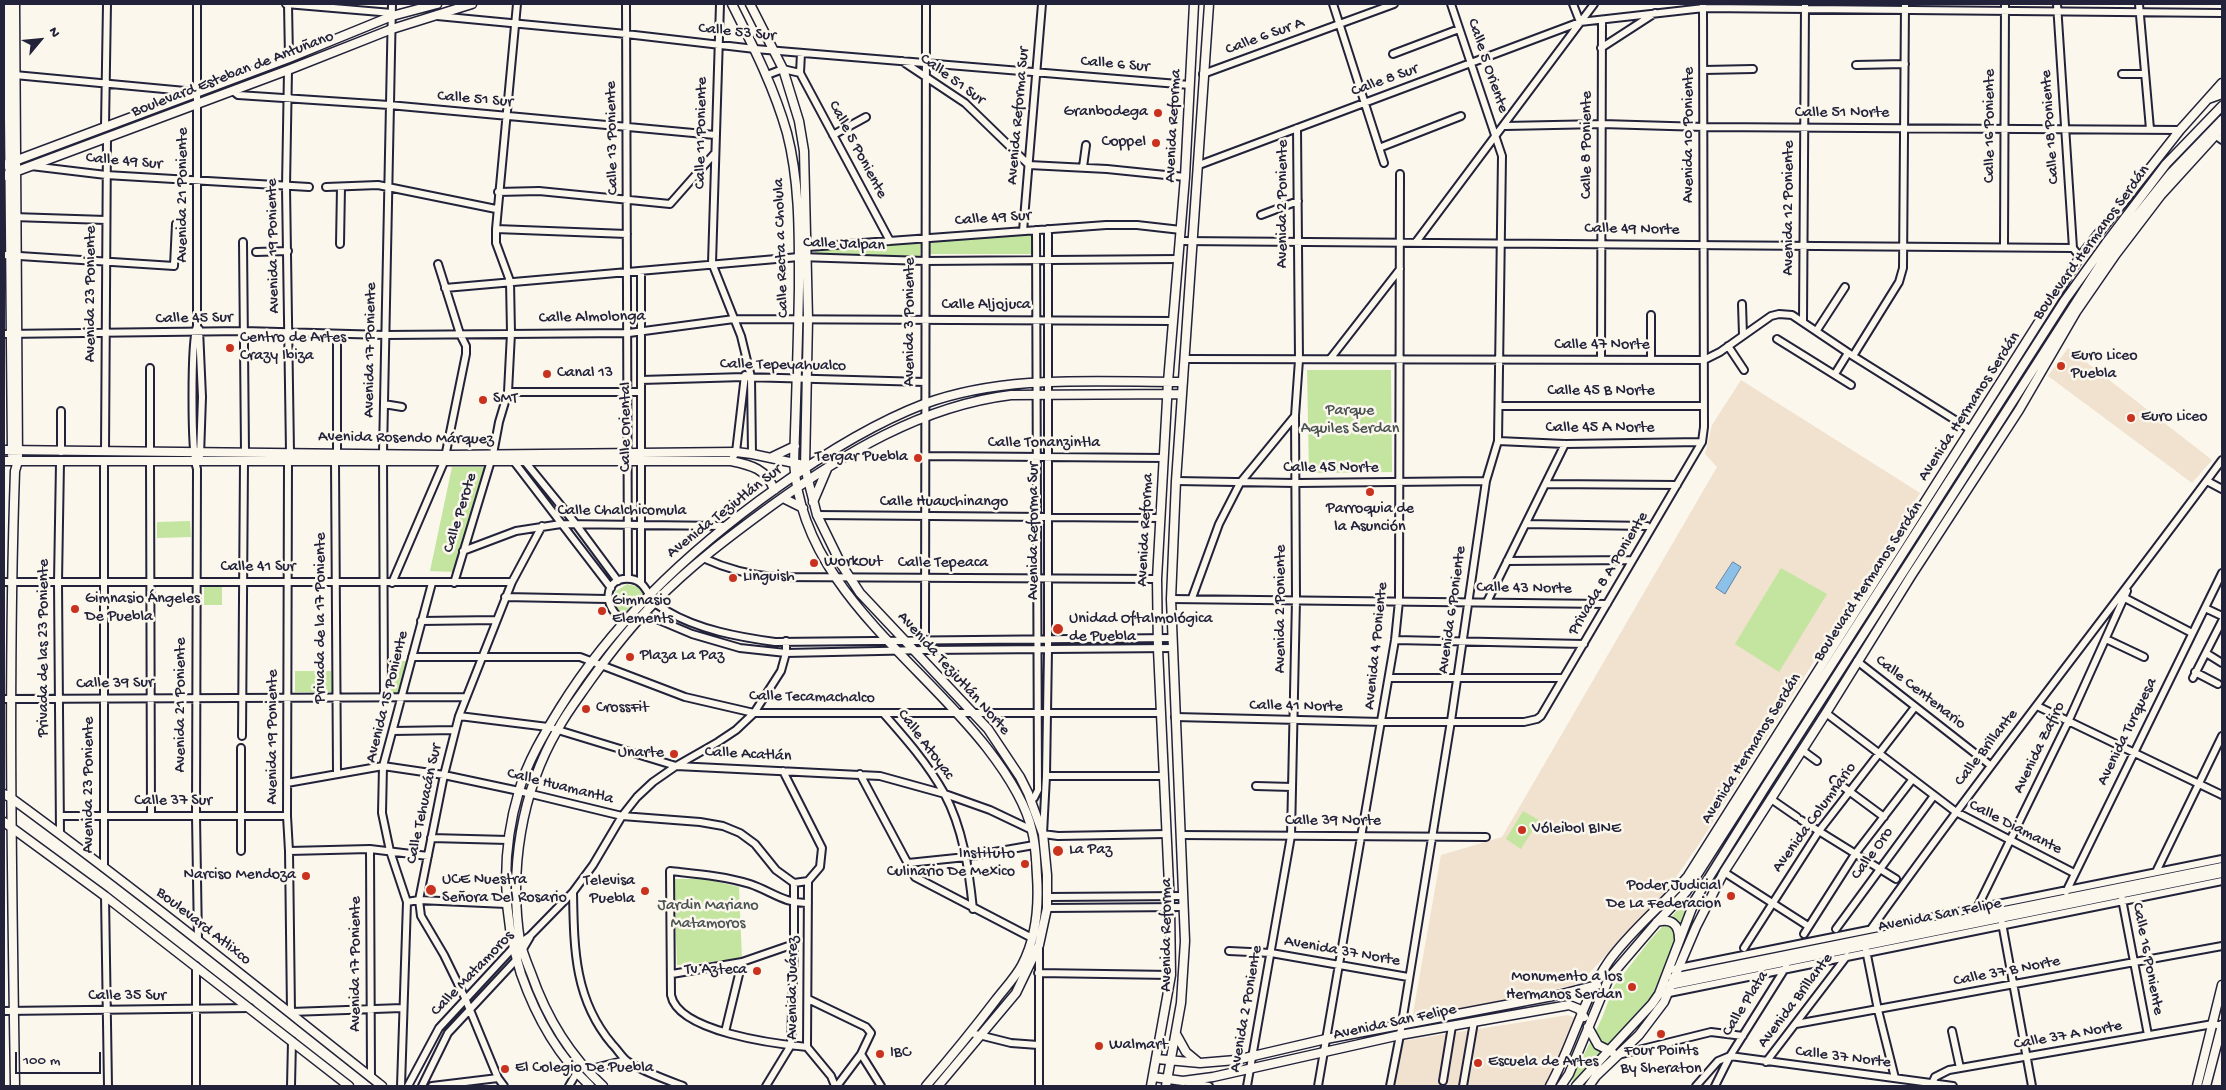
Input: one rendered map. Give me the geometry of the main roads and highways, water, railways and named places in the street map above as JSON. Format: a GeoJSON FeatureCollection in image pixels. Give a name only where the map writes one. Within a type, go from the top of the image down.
{"type":"FeatureCollection","features":[{"type":"Feature","properties":{"kind":"main road"},"geometry":{"type":"LineString","coordinates":[[8,4],[10,173],[13,217],[9,256],[11,450],[15,461],[7,582],[11,771],[8,796],[8,824],[15,1086]]}},
{"type":"Feature","properties":{"kind":"main road"},"geometry":{"type":"LineString","coordinates":[[9,75],[15,4]]}},
{"type":"Feature","properties":{"kind":"main road","name":"Boulevard Esteban de Antuñano"},"geometry":{"type":"LineString","coordinates":[[10,163],[288,58],[392,15],[437,4]]}},
{"type":"Feature","properties":{"kind":"main road","name":"Boulevard Esteban de Antuñano"},"geometry":{"type":"LineString","coordinates":[[10,173],[233,91],[392,29],[472,4]]}},
{"type":"Feature","properties":{"kind":"main road","name":"Calle Recta a Cholula"},"geometry":{"type":"LineString","coordinates":[[732,4],[767,75],[783,118],[792,161],[797,200],[799,257],[795,474]]}},
{"type":"Feature","properties":{"kind":"main road","name":"Calle Recta a Cholula"},"geometry":{"type":"LineString","coordinates":[[750,4],[783,68],[799,121],[804,151],[808,247],[805,468]]}},
{"type":"Feature","properties":{"kind":"main road","name":"Avenida Reforma"},"geometry":{"type":"LineString","coordinates":[[1151,1086],[1170,975],[1170,907],[1158,649],[1157,579],[1168,382],[1185,176],[1194,4]]}},
{"type":"Feature","properties":{"kind":"main road","name":"Avenida Reforma"},"geometry":{"type":"LineString","coordinates":[[1167,1082],[1176,1034],[1184,971],[1184,907],[1171,599],[1176,480],[1209,4]]}},
{"type":"Feature","properties":{"kind":"main road","name":"Avenida Hermanos Serdán"},"geometry":{"type":"LineString","coordinates":[[1550,1086],[1562,1066],[1595,986],[1610,960],[1688,876],[2080,258],[2180,130],[2222,83]]}},
{"type":"Feature","properties":{"kind":"main road"},"geometry":{"type":"LineString","coordinates":[[2206,100],[2222,94]]}},
{"type":"Feature","properties":{"kind":"main road","name":"Boulevard Hermanos Serdán"},"geometry":{"type":"LineString","coordinates":[[1561,1086],[1569,1074],[1609,978],[1657,922],[1686,892],[2061,308],[2123,220],[2166,164],[2222,106]]}},
{"type":"Feature","properties":{"kind":"main road"},"geometry":{"type":"LineString","coordinates":[[1589,1086],[1596,1076],[1639,1035],[1669,993],[1696,927],[1724,872],[1826,713],[1875,632],[2019,410],[2076,312],[2158,194],[2215,135],[2222,124]]}},
{"type":"Feature","properties":{"kind":"main road","name":"Boulevard Hermanos Serdán"},"geometry":{"type":"LineString","coordinates":[[1576,1086],[1652,1004],[1664,982],[1696,900],[1806,723],[2111,248],[2158,194],[2171,173],[2222,124]]}},
{"type":"Feature","properties":{"kind":"main road"},"geometry":{"type":"LineString","coordinates":[[2092,241],[2123,220]]}},
{"type":"Feature","properties":{"kind":"main road"},"geometry":{"type":"LineString","coordinates":[[2052,302],[2061,308]]}},
{"type":"Feature","properties":{"kind":"main road"},"geometry":{"type":"LineString","coordinates":[[2032,336],[2040,341]]}},
{"type":"Feature","properties":{"kind":"main road","name":"Avenida Teziutlán Sur"},"geometry":{"type":"LineString","coordinates":[[590,1086],[576,1074],[544,1027],[533,1006],[513,948],[506,904],[508,840],[519,791],[534,754],[548,727],[592,660],[673,570],[724,526],[795,474],[867,431],[925,404],[982,389],[1036,383],[1183,382]]}},
{"type":"Feature","properties":{"kind":"main road","name":"Avenida Teziutlán Sur"},"geometry":{"type":"LineString","coordinates":[[603,1086],[586,1070],[553,1024],[537,989],[522,946],[517,884],[519,839],[530,793],[557,730],[602,665],[638,620],[654,602],[703,558],[798,487],[873,440],[925,416],[986,398],[1036,394],[1182,394]]}},
{"type":"Feature","properties":{"kind":"main road"},"geometry":{"type":"LineString","coordinates":[[1955,456],[1974,445]]}},
{"type":"Feature","properties":{"kind":"main road"},"geometry":{"type":"LineString","coordinates":[[771,458],[795,446]]}},
{"type":"Feature","properties":{"kind":"main road"},"geometry":{"type":"LineString","coordinates":[[1983,446],[1992,451]]}},
{"type":"Feature","properties":{"kind":"main road","name":"Avenida Rosendo Márquez"},"geometry":{"type":"LineString","coordinates":[[11,450],[61,452],[337,452],[383,453],[445,458]]}},
{"type":"Feature","properties":{"kind":"main road","name":"Avenida Rosendo Márquez"},"geometry":{"type":"LineString","coordinates":[[492,458],[508,454],[736,452],[794,462],[805,468]]}},
{"type":"Feature","properties":{"kind":"main road"},"geometry":{"type":"LineString","coordinates":[[1950,464],[1968,455]]}},
{"type":"Feature","properties":{"kind":"main road","name":"Avenida Rosendo Márquez"},"geometry":{"type":"LineString","coordinates":[[4,461],[197,464],[383,462],[445,458],[492,458],[514,462],[731,461],[759,469],[771,481],[774,490]]}},
{"type":"Feature","properties":{"kind":"main road","name":"Avenida Teziutlán Norte"},"geometry":{"type":"LineString","coordinates":[[805,468],[817,515],[848,577],[880,614],[988,729],[1006,754],[1030,799],[1043,834],[1048,897],[1040,946],[1016,993],[926,1086]]}},
{"type":"Feature","properties":{"kind":"main road"},"geometry":{"type":"LineString","coordinates":[[813,502],[827,469]]}},
{"type":"Feature","properties":{"kind":"main road","name":"Avenida Teziutlán Norte"},"geometry":{"type":"LineString","coordinates":[[795,474],[803,508],[813,535],[835,578],[865,616],[958,714],[996,760],[1010,782],[1032,830],[1037,911],[1032,938],[1022,964],[941,1086]]}},
{"type":"Feature","properties":{"kind":"main road"},"geometry":{"type":"LineString","coordinates":[[783,498],[803,508]]}},
{"type":"Feature","properties":{"kind":"main road"},"geometry":{"type":"LineString","coordinates":[[1909,546],[1916,516]]}},
{"type":"Feature","properties":{"kind":"main road"},"geometry":{"type":"LineString","coordinates":[[1911,576],[1912,558]]}},
{"type":"Feature","properties":{"kind":"main road"},"geometry":{"type":"LineString","coordinates":[[1847,659],[1855,655],[1868,636],[1875,632]]}},
{"type":"Feature","properties":{"kind":"main road"},"geometry":{"type":"LineString","coordinates":[[1806,723],[1813,720],[1824,707],[1834,700]]}},
{"type":"Feature","properties":{"kind":"main road"},"geometry":{"type":"LineString","coordinates":[[1782,761],[1800,753]]}},
{"type":"Feature","properties":{"kind":"main road"},"geometry":{"type":"LineString","coordinates":[[4,779],[11,771]]}},
{"type":"Feature","properties":{"kind":"main road","name":"Boulevard Atlixco"},"geometry":{"type":"LineString","coordinates":[[8,796],[291,1012],[382,1086]]}},
{"type":"Feature","properties":{"kind":"main road"},"geometry":{"type":"LineString","coordinates":[[8,824],[105,896],[349,1086]]}},
{"type":"Feature","properties":{"kind":"main road","name":"Avenida San Felipe"},"geometry":{"type":"LineString","coordinates":[[2121,894],[2222,867]]}},
{"type":"Feature","properties":{"kind":"main road","name":"Avenida San Felipe"},"geometry":{"type":"LineString","coordinates":[[1664,982],[1790,960],[2002,918],[2064,902],[2121,894],[2222,873]]}},
{"type":"Feature","properties":{"kind":"main road"},"geometry":{"type":"LineString","coordinates":[[1657,922],[1667,920],[1674,923],[1679,931],[1679,940]]}},
{"type":"Feature","properties":{"kind":"main road"},"geometry":{"type":"LineString","coordinates":[[1634,933],[1649,931]]}},
{"type":"Feature","properties":{"kind":"main road","name":"Avenida San Felipe"},"geometry":{"type":"LineString","coordinates":[[1674,981],[1795,953],[1865,945]]}},
{"type":"Feature","properties":{"kind":"main road","name":"Avenida San Felipe"},"geometry":{"type":"LineString","coordinates":[[1157,1059],[1200,1063],[1252,1056],[1326,1039],[1526,1002],[1595,986],[1609,978]]}},
{"type":"Feature","properties":{"kind":"main road"},"geometry":{"type":"LineString","coordinates":[[2197,1086],[2222,989]]}},
{"type":"Feature","properties":{"kind":"main road"},"geometry":{"type":"LineString","coordinates":[[1526,1002],[1528,1012]]}},
{"type":"Feature","properties":{"kind":"main road","name":"Avenida San Felipe"},"geometry":{"type":"LineString","coordinates":[[1153,1076],[1167,1082],[1184,1081],[1250,1069],[1400,1035],[1569,1005],[1576,1006],[1583,1013]]}},
{"type":"Feature","properties":{"kind":"main road"},"geometry":{"type":"LineString","coordinates":[[1583,1013],[1588,1028],[1598,1045],[1618,1055]]}},
{"type":"Feature","properties":{"kind":"main road"},"geometry":{"type":"LineString","coordinates":[[2206,1086],[2222,1026]]}},
{"type":"Feature","properties":{"kind":"main road"},"geometry":{"type":"LineString","coordinates":[[1176,1034],[1186,1052],[1200,1063]]}},
{"type":"Feature","properties":{"kind":"water"},"geometry":{"type":"Polygon","coordinates":[[[1733,562],[1741,567],[1725,594],[1716,588],[1733,562]]]}},
{"type":"Feature","properties":{"kind":"place","name":"Granbodega"},"geometry":{"type":"Point","coordinates":[1158,113]}},
{"type":"Feature","properties":{"kind":"place","name":"Coppel"},"geometry":{"type":"Point","coordinates":[1156,143]}},
{"type":"Feature","properties":{"kind":"place","name":"Centro de Artes Crazy Ibiza"},"geometry":{"type":"Point","coordinates":[230,348]}},
{"type":"Feature","properties":{"kind":"place","name":"Euro Liceo Puebla"},"geometry":{"type":"Point","coordinates":[2061,366]}},
{"type":"Feature","properties":{"kind":"place","name":"Canal 13"},"geometry":{"type":"Point","coordinates":[547,374]}},
{"type":"Feature","properties":{"kind":"place","name":"SMT"},"geometry":{"type":"Point","coordinates":[483,400]}},
{"type":"Feature","properties":{"kind":"place","name":"Euro Liceo"},"geometry":{"type":"Point","coordinates":[2131,418]}},
{"type":"Feature","properties":{"kind":"place","name":"Tergar Puebla"},"geometry":{"type":"Point","coordinates":[918,458]}},
{"type":"Feature","properties":{"kind":"place","name":"Parroquia de la Asunción"},"geometry":{"type":"Point","coordinates":[1370,492]}},
{"type":"Feature","properties":{"kind":"place","name":"WorkOut"},"geometry":{"type":"Point","coordinates":[814,563]}},
{"type":"Feature","properties":{"kind":"place","name":"Linguish"},"geometry":{"type":"Point","coordinates":[733,578]}},
{"type":"Feature","properties":{"kind":"place","name":"Gimnasio Ángeles De Puebla"},"geometry":{"type":"Point","coordinates":[75,609]}},
{"type":"Feature","properties":{"kind":"place","name":"Gimnasio Elements"},"geometry":{"type":"Point","coordinates":[602,611]}},
{"type":"Feature","properties":{"kind":"place","name":"Unidad Oftalmológica de Puebla"},"geometry":{"type":"Point","coordinates":[1058,629]}},
{"type":"Feature","properties":{"kind":"place","name":"Plaza La Paz"},"geometry":{"type":"Point","coordinates":[630,657]}},
{"type":"Feature","properties":{"kind":"place","name":"CrossFit"},"geometry":{"type":"Point","coordinates":[586,709]}},
{"type":"Feature","properties":{"kind":"place","name":"Unarte"},"geometry":{"type":"Point","coordinates":[674,754]}},
{"type":"Feature","properties":{"kind":"place","name":"Vóleibol BINE"},"geometry":{"type":"Point","coordinates":[1522,830]}},
{"type":"Feature","properties":{"kind":"place","name":"La Paz"},"geometry":{"type":"Point","coordinates":[1058,851]}},
{"type":"Feature","properties":{"kind":"place","name":"Instituto Culinario De Mexico"},"geometry":{"type":"Point","coordinates":[1025,864]}},
{"type":"Feature","properties":{"kind":"place","name":"Narciso Mendoza"},"geometry":{"type":"Point","coordinates":[306,876]}},
{"type":"Feature","properties":{"kind":"place","name":"UCE Nuestra Señora Del Rosario"},"geometry":{"type":"Point","coordinates":[431,890]}},
{"type":"Feature","properties":{"kind":"place","name":"Televisa Puebla"},"geometry":{"type":"Point","coordinates":[645,891]}},
{"type":"Feature","properties":{"kind":"place","name":"Poder Judicial De La Federacion"},"geometry":{"type":"Point","coordinates":[1731,896]}},
{"type":"Feature","properties":{"kind":"place","name":"Tv Azteca"},"geometry":{"type":"Point","coordinates":[757,971]}},
{"type":"Feature","properties":{"kind":"place","name":"Monumento a los Hermanos Serdan"},"geometry":{"type":"Point","coordinates":[1632,987]}},
{"type":"Feature","properties":{"kind":"place","name":"Four Points By Sheraton"},"geometry":{"type":"Point","coordinates":[1661,1034]}},
{"type":"Feature","properties":{"kind":"place","name":"Walmart"},"geometry":{"type":"Point","coordinates":[1099,1046]}},
{"type":"Feature","properties":{"kind":"place","name":"IBC"},"geometry":{"type":"Point","coordinates":[880,1054]}},
{"type":"Feature","properties":{"kind":"place","name":"Escuela de Artes"},"geometry":{"type":"Point","coordinates":[1478,1063]}},
{"type":"Feature","properties":{"kind":"place","name":"El Colegio De Puebla"},"geometry":{"type":"Point","coordinates":[505,1069]}},
{"type":"Feature","properties":{"kind":"park label","name":"Parque Aquiles Serdan"},"geometry":{"type":"Point","coordinates":[1350,421]}},
{"type":"Feature","properties":{"kind":"park label","name":"Jardin Mariano Matamoros"},"geometry":{"type":"Point","coordinates":[708,916]}}]}
